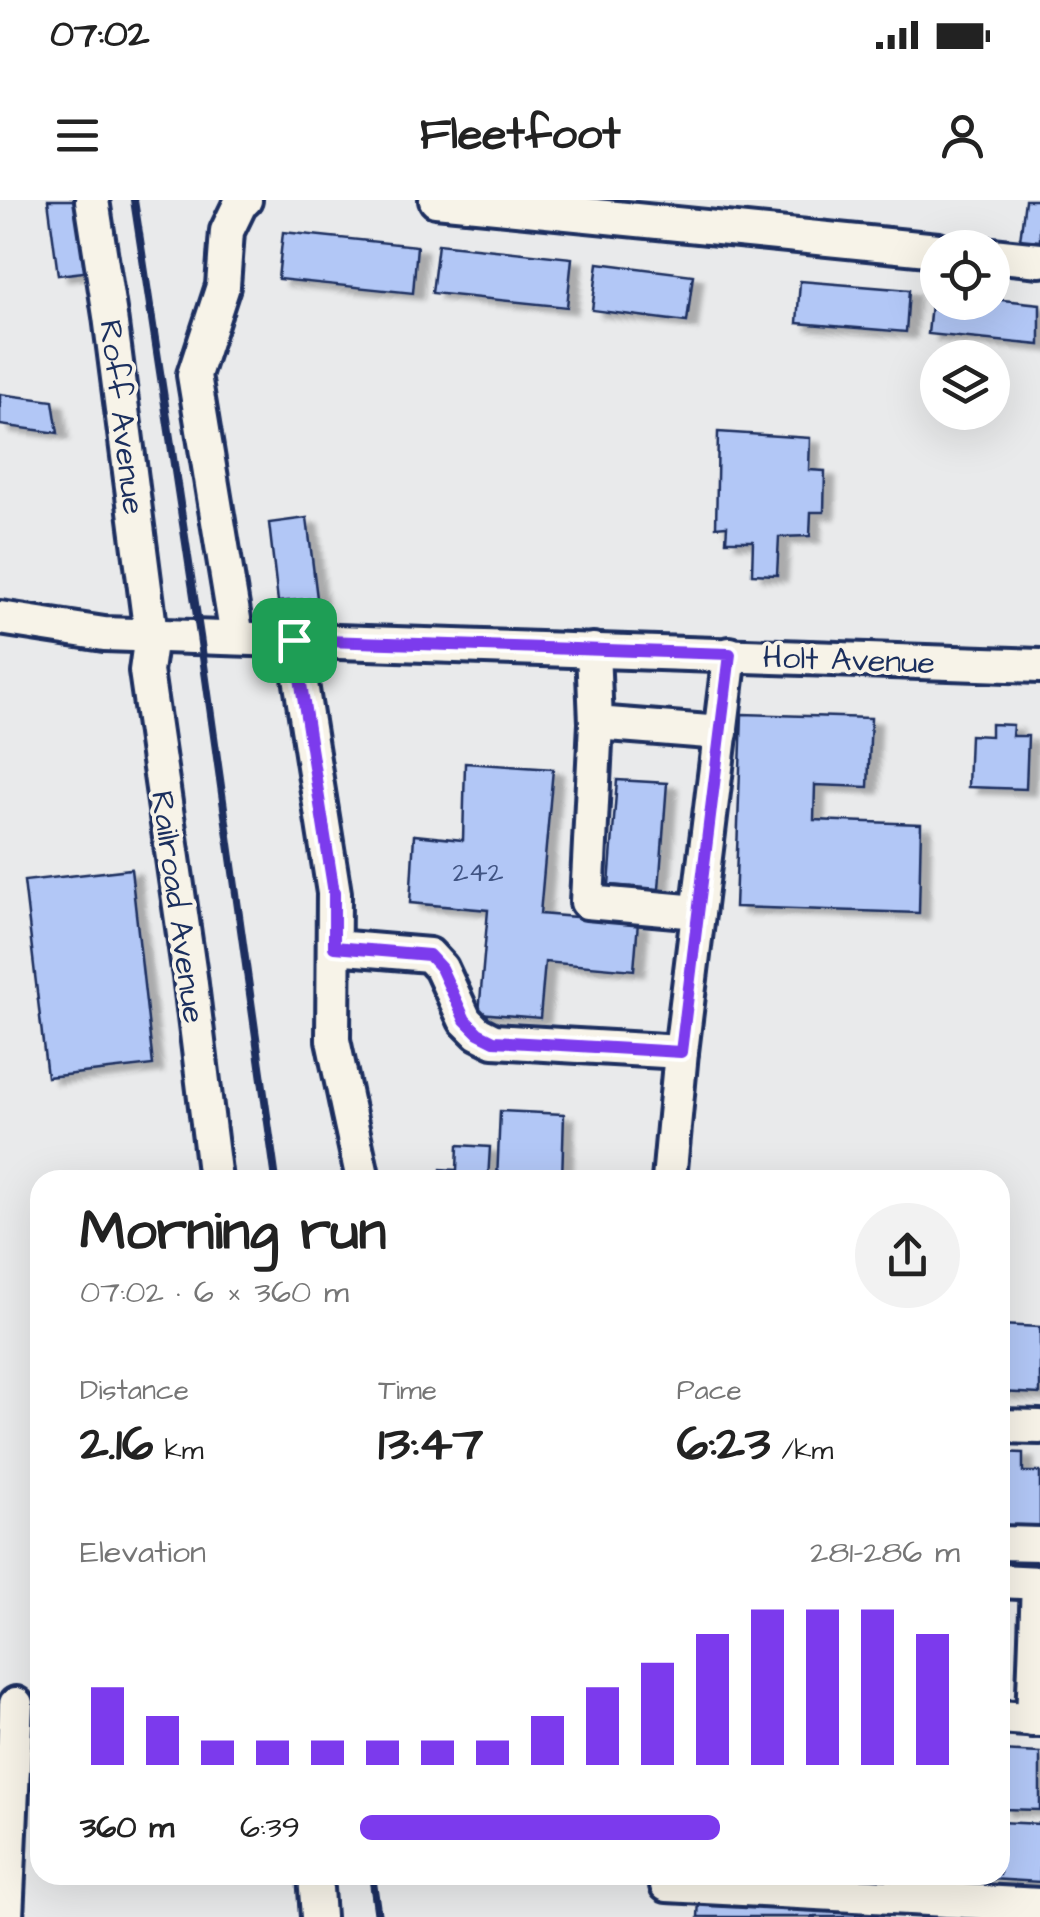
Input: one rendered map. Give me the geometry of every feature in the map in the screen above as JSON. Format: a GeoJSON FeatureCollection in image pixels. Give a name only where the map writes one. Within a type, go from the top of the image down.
{"type":"FeatureCollection","features":[{"type":"Feature","properties":{"kind":"street","name":"Roff Avenue"},"geometry":{"type":"LineString","coordinates":[[92,200],[151,634]]}},
{"type":"Feature","properties":{"kind":"street"},"geometry":{"type":"LineString","coordinates":[[237,638],[194,375],[223,286],[227,232],[245,200]]}},
{"type":"Feature","properties":{"kind":"street"},"geometry":{"type":"LineString","coordinates":[[436,200],[920,248]]}},
{"type":"Feature","properties":{"kind":"street"},"geometry":{"type":"LineString","coordinates":[[1010,257],[1040,260]]}},
{"type":"Feature","properties":{"kind":"street","name":"Holt Avenue"},"geometry":{"type":"LineString","coordinates":[[0,618],[104,634],[1040,666]]}},
{"type":"Feature","properties":{"kind":"street","name":"Railroad Avenue"},"geometry":{"type":"LineString","coordinates":[[151,634],[146,670],[214,1170]]}},
{"type":"Feature","properties":{"kind":"street"},"geometry":{"type":"LineString","coordinates":[[294,640],[334,893],[333,1040],[361,1170]]}},
{"type":"Feature","properties":{"kind":"street"},"geometry":{"type":"LineString","coordinates":[[592,650],[596,723],[587,902],[698,912]]}},
{"type":"Feature","properties":{"kind":"street"},"geometry":{"type":"LineString","coordinates":[[670,1170],[730,654]]}},
{"type":"Feature","properties":{"kind":"street"},"geometry":{"type":"LineString","coordinates":[[596,723],[720,733]]}},
{"type":"Feature","properties":{"kind":"street"},"geometry":{"type":"LineString","coordinates":[[334,947],[429,955],[441,968],[465,1020],[494,1041],[681,1052]]}},
{"type":"Feature","properties":{"kind":"street"},"geometry":{"type":"LineString","coordinates":[[1010,1426],[1040,1427]]}},
{"type":"Feature","properties":{"kind":"street"},"geometry":{"type":"LineString","coordinates":[[1010,1542],[1040,1544]]}},
{"type":"Feature","properties":{"kind":"street"},"geometry":{"type":"LineString","coordinates":[[1010,1582],[1039,1583],[1024,1719]]}},
{"type":"Feature","properties":{"kind":"street"},"geometry":{"type":"LineString","coordinates":[[6,1917],[16,1704]]}},
{"type":"Feature","properties":{"kind":"street"},"geometry":{"type":"LineString","coordinates":[[316,1885],[318,1917]]}},
{"type":"Feature","properties":{"kind":"street"},"geometry":{"type":"LineString","coordinates":[[667,1885],[867,1885],[1040,1905]]}},
{"type":"Feature","properties":{"kind":"building"},"geometry":{"type":"Polygon","coordinates":[[[48,200],[83,200],[92,271],[58,275],[48,200]]]}},
{"type":"Feature","properties":{"kind":"building"},"geometry":{"type":"Polygon","coordinates":[[[1025,200],[1040,200],[1040,242],[1020,240],[1025,200]]]}},
{"type":"Feature","properties":{"kind":"building"},"geometry":{"type":"Polygon","coordinates":[[[283,232],[417,246],[413,293],[278,279],[283,232]]]}},
{"type":"Feature","properties":{"kind":"building"},"geometry":{"type":"Polygon","coordinates":[[[438,244],[572,258],[567,307],[432,293],[438,244]]]}},
{"type":"Feature","properties":{"kind":"building"},"geometry":{"type":"Polygon","coordinates":[[[598,263],[693,275],[687,322],[592,310],[598,263]]]}},
{"type":"Feature","properties":{"kind":"building"},"geometry":{"type":"Polygon","coordinates":[[[800,281],[909,290],[906,332],[797,323],[800,281]]]}},
{"type":"Feature","properties":{"kind":"building"},"geometry":{"type":"Polygon","coordinates":[[[1010,301],[1040,304],[1040,345],[928,334],[929,320],[1010,320],[1010,301]]]}},
{"type":"Feature","properties":{"kind":"building"},"geometry":{"type":"Polygon","coordinates":[[[0,394],[53,401],[58,433],[0,425],[0,394]]]}},
{"type":"Feature","properties":{"kind":"building"},"geometry":{"type":"Polygon","coordinates":[[[718,432],[810,438],[809,470],[825,471],[824,512],[811,512],[810,536],[779,537],[777,575],[752,574],[753,541],[726,541],[727,526],[716,527],[718,432]]]}},
{"type":"Feature","properties":{"kind":"building"},"geometry":{"type":"Polygon","coordinates":[[[307,518],[317,598],[278,602],[269,523],[307,518]]]}},
{"type":"Feature","properties":{"kind":"building"},"geometry":{"type":"Polygon","coordinates":[[[742,714],[871,718],[868,787],[815,785],[814,820],[921,824],[919,913],[735,907],[742,714]]]}},
{"type":"Feature","properties":{"kind":"building"},"geometry":{"type":"Polygon","coordinates":[[[991,724],[1013,725],[1012,736],[1028,736],[1026,789],[968,787],[970,735],[991,736],[991,724]]]}},
{"type":"Feature","properties":{"kind":"building"},"geometry":{"type":"Polygon","coordinates":[[[465,763],[553,769],[540,914],[638,922],[634,970],[545,962],[540,1018],[479,1013],[488,910],[410,903],[414,835],[463,840],[465,763]]]}},
{"type":"Feature","properties":{"kind":"building"},"geometry":{"type":"Polygon","coordinates":[[[617,780],[667,783],[659,889],[609,885],[617,780]]]}},
{"type":"Feature","properties":{"kind":"building"},"geometry":{"type":"Polygon","coordinates":[[[131,869],[153,1065],[47,1077],[24,881],[131,869]]]}},
{"type":"Feature","properties":{"kind":"building"},"geometry":{"type":"Polygon","coordinates":[[[500,1111],[564,1114],[562,1170],[497,1170],[500,1111]]]}},
{"type":"Feature","properties":{"kind":"building"},"geometry":{"type":"Polygon","coordinates":[[[458,1145],[490,1147],[489,1170],[457,1170],[458,1145]]]}},
{"type":"Feature","properties":{"kind":"building"},"geometry":{"type":"Polygon","coordinates":[[[1010,1326],[1040,1327],[1040,1394],[1010,1392],[1010,1326]]]}},
{"type":"Feature","properties":{"kind":"building"},"geometry":{"type":"Polygon","coordinates":[[[1010,1452],[1023,1453],[1023,1472],[1040,1472],[1040,1535],[1010,1534],[1010,1452]]]}},
{"type":"Feature","properties":{"kind":"building"},"geometry":{"type":"Polygon","coordinates":[[[1010,1752],[1040,1753],[1040,1810],[1010,1809],[1010,1752]]]}},
{"type":"Feature","properties":{"kind":"building"},"geometry":{"type":"Polygon","coordinates":[[[1010,1822],[1040,1824],[1040,1882],[1010,1880],[1010,1822]]]}},
{"type":"Feature","properties":{"kind":"building"},"geometry":{"type":"Polygon","coordinates":[[[699,1901],[862,1913],[862,1917],[698,1917],[699,1901]]]}},
{"type":"Feature","properties":{"kind":"railway"},"geometry":{"type":"LineString","coordinates":[[134,200],[275,1170]]}},
{"type":"Feature","properties":{"kind":"railway"},"geometry":{"type":"LineString","coordinates":[[373,1885],[378,1917]]}},
{"type":"Feature","properties":{"kind":"route"},"geometry":{"type":"LineString","coordinates":[[294,640],[730,654],[681,1052],[494,1041],[465,1020],[441,968],[429,955],[334,947],[334,893],[294,640]]}}]}
